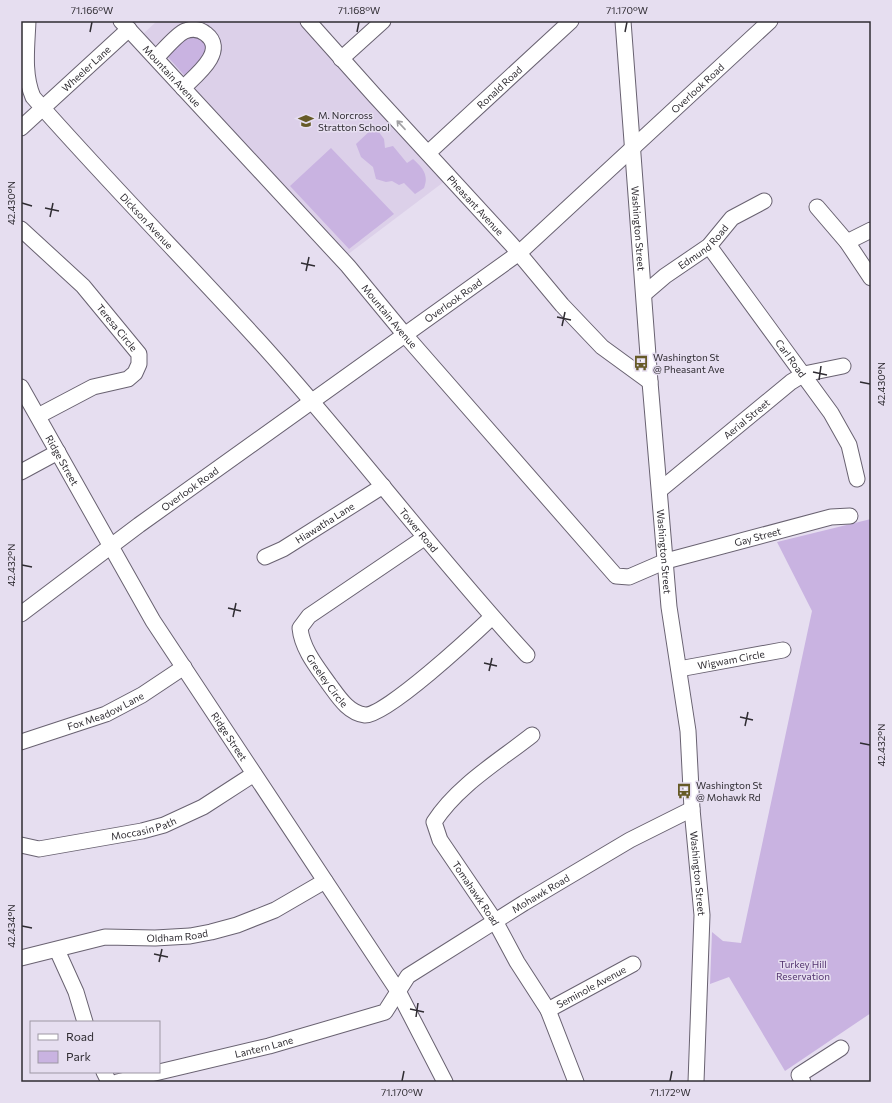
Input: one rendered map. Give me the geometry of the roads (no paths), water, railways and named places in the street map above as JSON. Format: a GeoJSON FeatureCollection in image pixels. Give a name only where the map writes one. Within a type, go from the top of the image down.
{"type":"FeatureCollection","features":[{"type":"Feature","properties":{"kind":"street","name":"Dickson Avenue"},"geometry":{"type":"LineString","coordinates":[[28,21],[27,74],[28,86],[33,97],[100,172],[257,340],[312,403]]}},
{"type":"Feature","properties":{"kind":"street","name":"Pheasant Avenue"},"geometry":{"type":"LineString","coordinates":[[308,21],[519,253],[562,305],[602,347],[650,382]]}},
{"type":"Feature","properties":{"kind":"street"},"geometry":{"type":"LineString","coordinates":[[341,59],[383,21]]}},
{"type":"Feature","properties":{"kind":"street","name":"Ronald Road"},"geometry":{"type":"LineString","coordinates":[[428,153],[570,21]]}},
{"type":"Feature","properties":{"kind":"street","name":"Washington Street"},"geometry":{"type":"LineString","coordinates":[[623,21],[650,382],[669,608],[688,731],[692,809],[702,915],[696,1082]]}},
{"type":"Feature","properties":{"kind":"street","name":"Overlook Road"},"geometry":{"type":"LineString","coordinates":[[21,614],[110,547],[519,253],[770,21]]}},
{"type":"Feature","properties":{"kind":"street","name":"Wheeler Lane"},"geometry":{"type":"LineString","coordinates":[[21,128],[125,25]]}},
{"type":"Feature","properties":{"kind":"street","name":"Mountain Avenue"},"geometry":{"type":"LineString","coordinates":[[125,25],[348,266],[405,335],[616,576],[630,577],[666,561]]}},
{"type":"Feature","properties":{"kind":"street"},"geometry":{"type":"LineString","coordinates":[[156,58],[184,31],[195,29],[207,35],[213,43],[213,54],[208,62],[183,88]]}},
{"type":"Feature","properties":{"kind":"street","name":"Edmund Road"},"geometry":{"type":"LineString","coordinates":[[644,294],[665,276],[709,246],[732,218],[764,201]]}},
{"type":"Feature","properties":{"kind":"street"},"geometry":{"type":"LineString","coordinates":[[817,207],[846,242],[871,278]]}},
{"type":"Feature","properties":{"kind":"street","name":"Teresa Circle"},"geometry":{"type":"LineString","coordinates":[[21,230],[83,286],[139,354],[139,364],[135,373],[128,379],[93,387],[38,416]]}},
{"type":"Feature","properties":{"kind":"street"},"geometry":{"type":"LineString","coordinates":[[846,242],[871,230]]}},
{"type":"Feature","properties":{"kind":"street","name":"Carl Road"},"geometry":{"type":"LineString","coordinates":[[709,246],[804,374],[831,413],[849,445],[857,479]]}},
{"type":"Feature","properties":{"kind":"street","name":"Aerial Street"},"geometry":{"type":"LineString","coordinates":[[660,490],[776,393],[804,374],[843,366]]}},
{"type":"Feature","properties":{"kind":"street","name":"Ridge Street"},"geometry":{"type":"LineString","coordinates":[[21,387],[153,621],[398,991],[445,1082]]}},
{"type":"Feature","properties":{"kind":"street","name":"Tower Road"},"geometry":{"type":"LineString","coordinates":[[312,403],[383,486],[424,538],[440,554],[492,617],[527,655]]}},
{"type":"Feature","properties":{"kind":"street"},"geometry":{"type":"LineString","coordinates":[[21,472],[58,452]]}},
{"type":"Feature","properties":{"kind":"street","name":"Hiawatha Lane"},"geometry":{"type":"LineString","coordinates":[[265,557],[283,550],[383,486]]}},
{"type":"Feature","properties":{"kind":"street","name":"Gay Street"},"geometry":{"type":"LineString","coordinates":[[666,561],[831,517],[850,516]]}},
{"type":"Feature","properties":{"kind":"street","name":"Greeley Circle"},"geometry":{"type":"LineString","coordinates":[[424,538],[309,616],[300,628],[301,641],[349,710],[365,715],[377,712],[430,671],[492,617]]}},
{"type":"Feature","properties":{"kind":"street","name":"Wigwam Circle"},"geometry":{"type":"LineString","coordinates":[[679,669],[783,650]]}},
{"type":"Feature","properties":{"kind":"street","name":"Fox Meadow Lane"},"geometry":{"type":"LineString","coordinates":[[21,742],[106,714],[142,695],[184,667]]}},
{"type":"Feature","properties":{"kind":"street","name":"Tomahawk Road"},"geometry":{"type":"LineString","coordinates":[[532,735],[462,790],[444,807],[434,822],[440,840],[495,921],[517,962],[548,1010],[576,1082]]}},
{"type":"Feature","properties":{"kind":"street","name":"Moccasin Path"},"geometry":{"type":"LineString","coordinates":[[21,845],[39,848],[142,831],[164,825],[203,807],[254,774]]}},
{"type":"Feature","properties":{"kind":"street","name":"Mohawk Road"},"geometry":{"type":"LineString","coordinates":[[398,991],[408,976],[495,921],[630,840],[692,809]]}},
{"type":"Feature","properties":{"kind":"street","name":"Oldham Road"},"geometry":{"type":"LineString","coordinates":[[21,958],[57,950],[86,940],[105,937],[155,938],[190,936],[211,932],[237,925],[275,910],[325,881]]}},
{"type":"Feature","properties":{"kind":"street"},"geometry":{"type":"LineString","coordinates":[[57,950],[76,992],[85,1021]]}},
{"type":"Feature","properties":{"kind":"street","name":"Seminole Avenue"},"geometry":{"type":"LineString","coordinates":[[548,1010],[633,964]]}},
{"type":"Feature","properties":{"kind":"street","name":"Lantern Lane"},"geometry":{"type":"LineString","coordinates":[[160,1072],[269,1046],[385,1012],[398,991]]}},
{"type":"Feature","properties":{"kind":"street"},"geometry":{"type":"LineString","coordinates":[[801,1079],[841,1048]]}},
{"type":"Feature","properties":{"kind":"street"},"geometry":{"type":"LineString","coordinates":[[104,1073],[109,1082]]}},
{"type":"Feature","properties":{"kind":"street","name":"Lantern Lane"},"geometry":{"type":"LineString","coordinates":[[118,1082],[156,1073]]}},
{"type":"Feature","properties":{"kind":"place","name":"M. Norcross Stratton School"},"geometry":{"type":"Point","coordinates":[306,121]}},
{"type":"Feature","properties":{"kind":"place","name":"Washington St @ Pheasant Ave"},"geometry":{"type":"Point","coordinates":[641,363]}},
{"type":"Feature","properties":{"kind":"place","name":"Washington St @ Mohawk Rd"},"geometry":{"type":"Point","coordinates":[684,791]}},
{"type":"Feature","properties":{"kind":"park label","name":"Turkey Hill Reservation"},"geometry":{"type":"Point","coordinates":[803,970]}}]}
